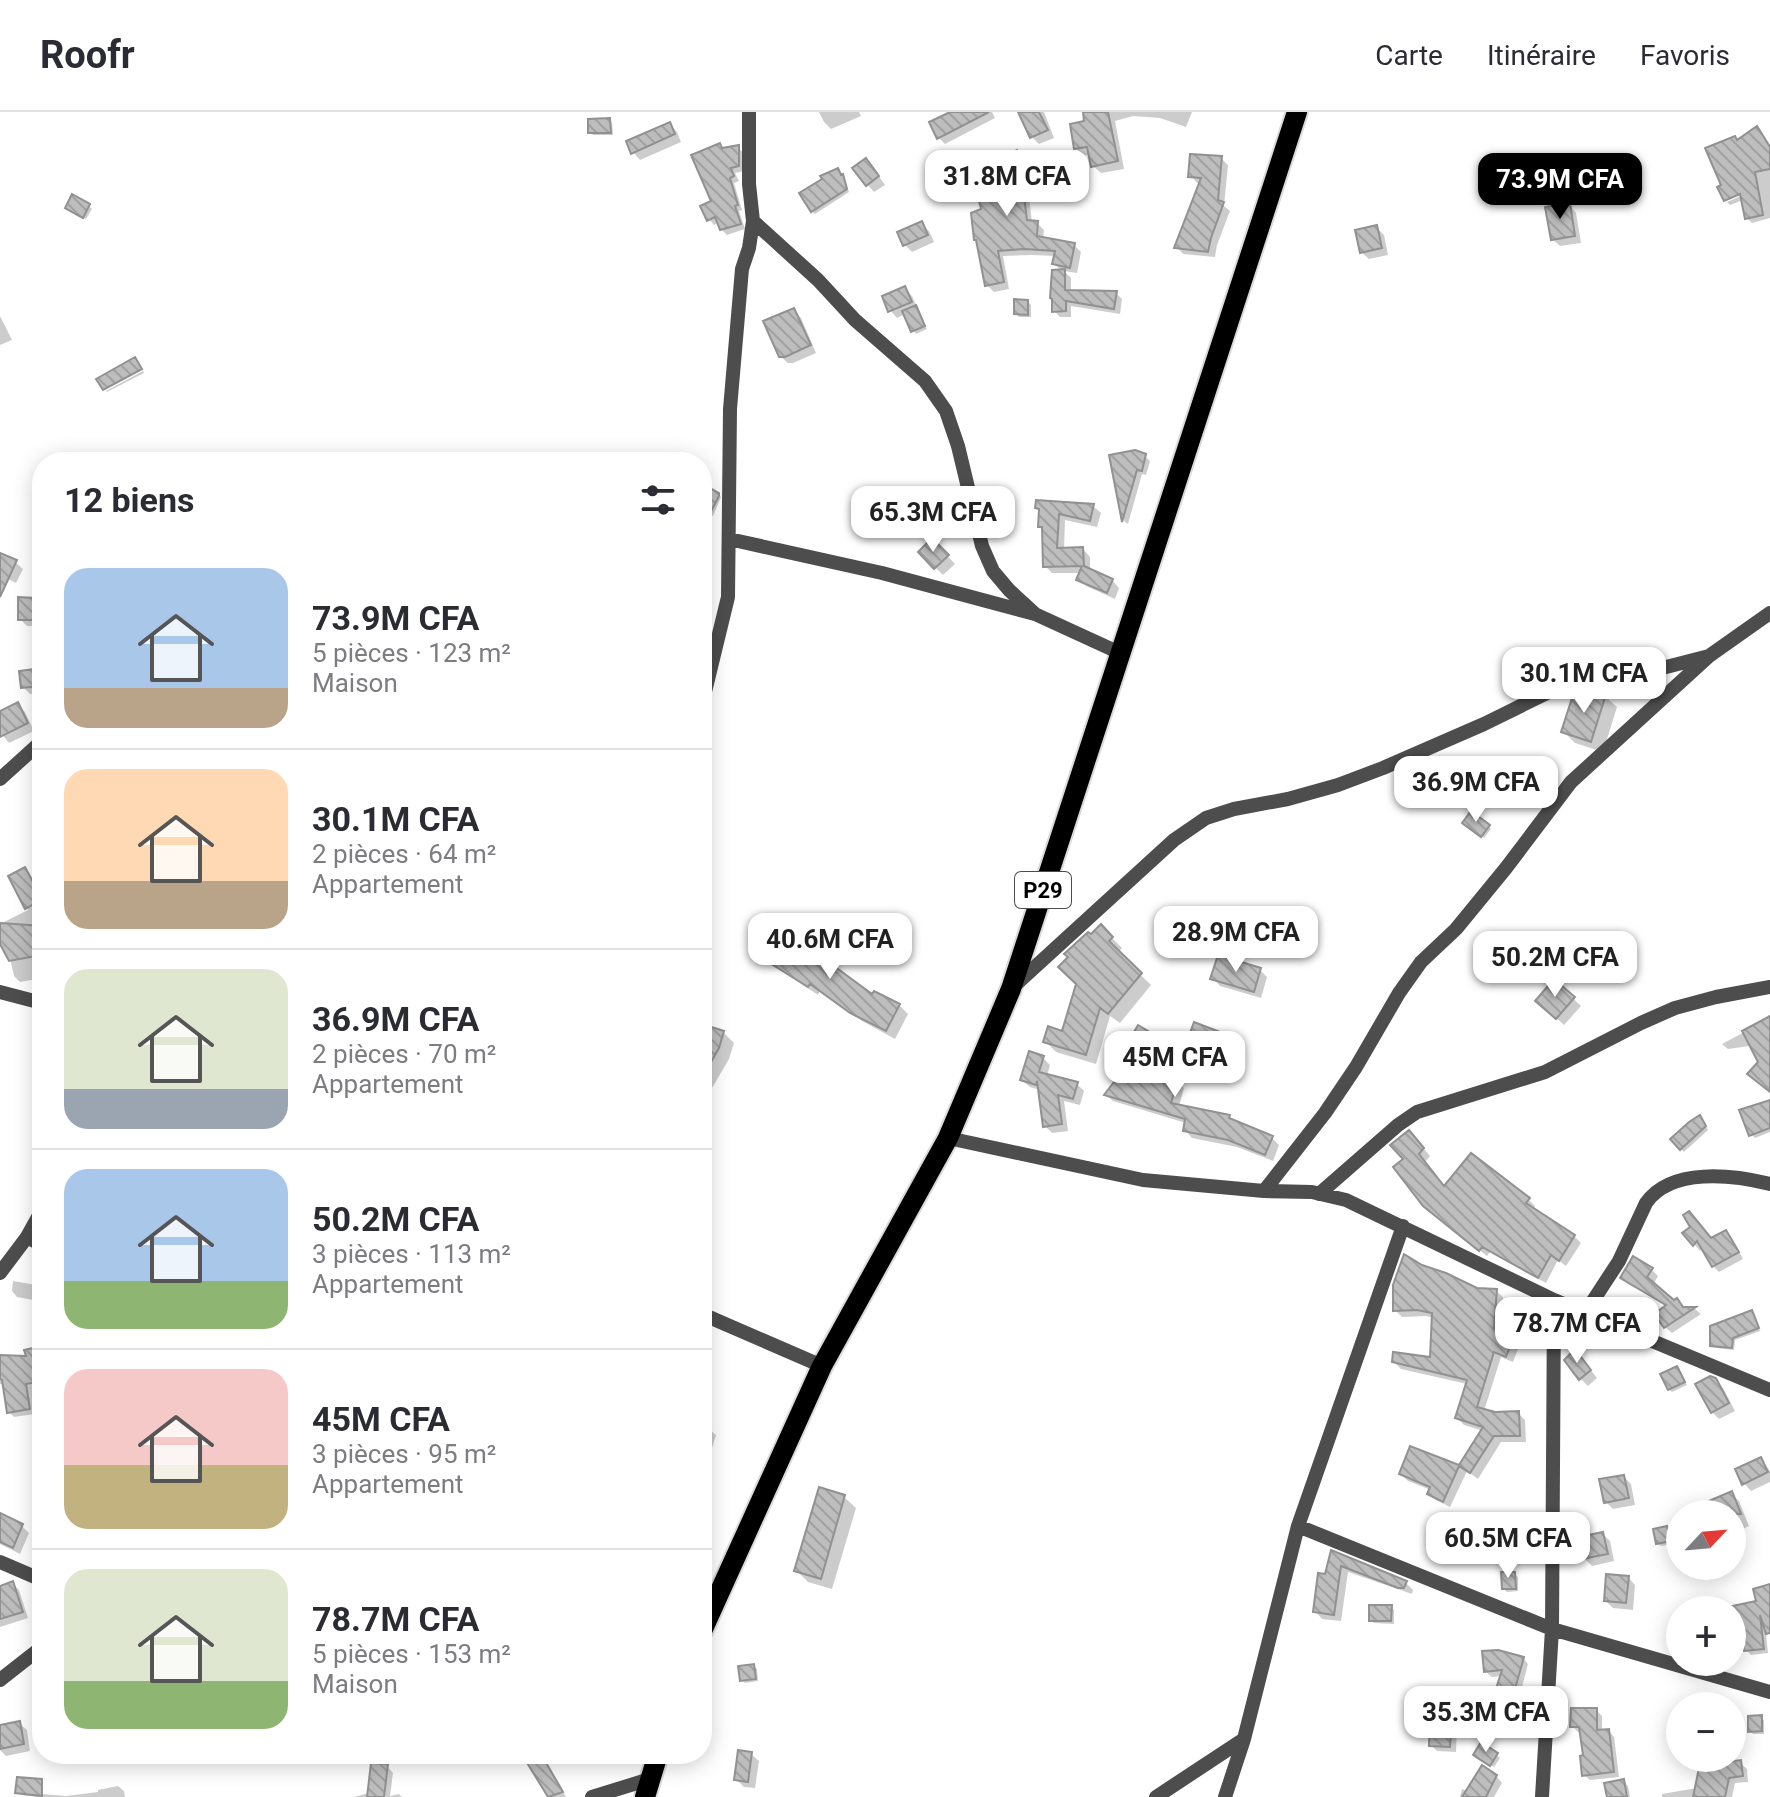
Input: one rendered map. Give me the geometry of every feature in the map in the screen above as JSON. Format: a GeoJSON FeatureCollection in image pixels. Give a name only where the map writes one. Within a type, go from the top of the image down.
{"type":"FeatureCollection","features":[{"type":"Feature","properties":{"kind":"main road","name":"P29"},"geometry":{"type":"LineString","coordinates":[[712,1609],[822,1366],[948,1138],[1011,989],[1297,112]]}},
{"type":"Feature","properties":{"kind":"main road"},"geometry":{"type":"LineString","coordinates":[[647,1788],[655,1764]]}},
{"type":"Feature","properties":{"kind":"street"},"geometry":{"type":"LineString","coordinates":[[712,663],[728,597],[730,409],[742,269],[753,221],[749,184],[749,112]]}},
{"type":"Feature","properties":{"kind":"street"},"geometry":{"type":"LineString","coordinates":[[753,221],[818,280],[855,320],[925,381],[946,411],[958,446],[982,546],[993,571],[1035,614]]}},
{"type":"Feature","properties":{"kind":"street"},"geometry":{"type":"LineString","coordinates":[[729,539],[882,573],[1035,614],[1120,653]]}},
{"type":"Feature","properties":{"kind":"street"},"geometry":{"type":"LineString","coordinates":[[1264,1191],[1325,1113],[1421,962],[1456,929],[1571,782],[1709,656],[1770,613]]}},
{"type":"Feature","properties":{"kind":"street"},"geometry":{"type":"LineString","coordinates":[[1011,989],[1174,840],[1206,818],[1338,785],[1398,762],[1549,692],[1591,679],[1635,675],[1709,656]]}},
{"type":"Feature","properties":{"kind":"street"},"geometry":{"type":"LineString","coordinates":[[0,779],[32,750]]}},
{"type":"Feature","properties":{"kind":"street"},"geometry":{"type":"LineString","coordinates":[[1319,1194],[1417,1112],[1545,1072],[1675,1008],[1770,987]]}},
{"type":"Feature","properties":{"kind":"street"},"geometry":{"type":"LineString","coordinates":[[0,992],[32,1001]]}},
{"type":"Feature","properties":{"kind":"street"},"geometry":{"type":"LineString","coordinates":[[948,1138],[1143,1180],[1319,1194],[1346,1200],[1554,1300],[1770,1390]]}},
{"type":"Feature","properties":{"kind":"street"},"geometry":{"type":"LineString","coordinates":[[1585,1313],[1619,1261],[1646,1203],[1662,1187],[1703,1176],[1742,1177],[1770,1184]]}},
{"type":"Feature","properties":{"kind":"street"},"geometry":{"type":"LineString","coordinates":[[1225,1797],[1244,1739],[1298,1526],[1403,1226]]}},
{"type":"Feature","properties":{"kind":"street"},"geometry":{"type":"LineString","coordinates":[[0,1273],[32,1228]]}},
{"type":"Feature","properties":{"kind":"street"},"geometry":{"type":"LineString","coordinates":[[27,1237],[32,1240]]}},
{"type":"Feature","properties":{"kind":"street"},"geometry":{"type":"LineString","coordinates":[[1542,1797],[1552,1629],[1554,1300]]}},
{"type":"Feature","properties":{"kind":"street"},"geometry":{"type":"LineString","coordinates":[[712,1318],[822,1366]]}},
{"type":"Feature","properties":{"kind":"street"},"geometry":{"type":"LineString","coordinates":[[1298,1526],[1552,1629],[1770,1692]]}},
{"type":"Feature","properties":{"kind":"street"},"geometry":{"type":"LineString","coordinates":[[0,1562],[32,1576]]}},
{"type":"Feature","properties":{"kind":"street"},"geometry":{"type":"LineString","coordinates":[[0,1680],[32,1655]]}},
{"type":"Feature","properties":{"kind":"street"},"geometry":{"type":"LineString","coordinates":[[1156,1797],[1244,1739]]}},
{"type":"Feature","properties":{"kind":"street"},"geometry":{"type":"LineString","coordinates":[[592,1797],[647,1788]]}},
{"type":"Feature","properties":{"kind":"building"},"geometry":{"type":"Polygon","coordinates":[[[950,112],[989,112],[937,139],[929,122],[950,112]]]}},
{"type":"Feature","properties":{"kind":"building"},"geometry":{"type":"Polygon","coordinates":[[[1018,112],[1039,112],[1048,130],[1030,138],[1018,112]]]}},
{"type":"Feature","properties":{"kind":"building"},"geometry":{"type":"Polygon","coordinates":[[[1083,112],[1108,112],[1118,161],[1091,167],[1087,147],[1074,149],[1070,124],[1084,121],[1083,112]]]}},
{"type":"Feature","properties":{"kind":"building"},"geometry":{"type":"Polygon","coordinates":[[[610,118],[611,133],[588,133],[588,119],[610,118]]]}},
{"type":"Feature","properties":{"kind":"building"},"geometry":{"type":"Polygon","coordinates":[[[670,122],[675,134],[631,154],[626,141],[670,122]]]}},
{"type":"Feature","properties":{"kind":"building"},"geometry":{"type":"Polygon","coordinates":[[[1757,126],[1770,147],[1770,169],[1755,172],[1763,215],[1745,219],[1740,194],[1724,201],[1717,187],[1721,185],[1705,148],[1735,136],[1737,140],[1757,126]]]}},
{"type":"Feature","properties":{"kind":"building"},"geometry":{"type":"Polygon","coordinates":[[[720,143],[722,148],[739,145],[739,166],[731,168],[734,176],[730,178],[741,224],[720,230],[715,217],[707,221],[700,206],[711,201],[691,155],[720,143]]]}},
{"type":"Feature","properties":{"kind":"building"},"geometry":{"type":"Polygon","coordinates":[[[1017,150],[1026,169],[1021,171],[1027,220],[1038,221],[1037,236],[1075,243],[1070,268],[1052,264],[1055,251],[998,251],[1004,282],[985,286],[971,213],[981,209],[970,163],[988,159],[989,164],[1017,150]]]}},
{"type":"Feature","properties":{"kind":"building"},"geometry":{"type":"Polygon","coordinates":[[[1190,154],[1222,156],[1218,200],[1224,202],[1208,252],[1174,248],[1201,178],[1188,177],[1190,154]]]}},
{"type":"Feature","properties":{"kind":"building"},"geometry":{"type":"Polygon","coordinates":[[[866,158],[879,176],[866,186],[852,168],[866,158]]]}},
{"type":"Feature","properties":{"kind":"building"},"geometry":{"type":"Polygon","coordinates":[[[838,168],[847,189],[811,212],[799,193],[822,179],[820,176],[838,168]]]}},
{"type":"Feature","properties":{"kind":"building"},"geometry":{"type":"Polygon","coordinates":[[[72,194],[90,204],[83,218],[65,208],[72,194]]]}},
{"type":"Feature","properties":{"kind":"building"},"geometry":{"type":"Polygon","coordinates":[[[1570,203],[1575,236],[1551,240],[1545,207],[1570,203]]]}},
{"type":"Feature","properties":{"kind":"building"},"geometry":{"type":"Polygon","coordinates":[[[922,221],[928,235],[903,246],[897,232],[922,221]]]}},
{"type":"Feature","properties":{"kind":"building"},"geometry":{"type":"Polygon","coordinates":[[[1377,225],[1382,248],[1360,253],[1355,230],[1377,225]]]}},
{"type":"Feature","properties":{"kind":"building"},"geometry":{"type":"Polygon","coordinates":[[[1065,269],[1065,290],[1117,291],[1114,309],[1066,301],[1066,311],[1052,312],[1052,270],[1065,269]]]}},
{"type":"Feature","properties":{"kind":"building"},"geometry":{"type":"Polygon","coordinates":[[[905,286],[912,302],[888,312],[882,296],[905,286]]]}},
{"type":"Feature","properties":{"kind":"building"},"geometry":{"type":"Polygon","coordinates":[[[1014,299],[1028,300],[1028,315],[1014,314],[1014,299]]]}},
{"type":"Feature","properties":{"kind":"building"},"geometry":{"type":"Polygon","coordinates":[[[916,305],[925,326],[911,332],[902,311],[916,305]]]}},
{"type":"Feature","properties":{"kind":"building"},"geometry":{"type":"Polygon","coordinates":[[[794,308],[811,345],[779,357],[763,321],[794,308]]]}},
{"type":"Feature","properties":{"kind":"building"},"geometry":{"type":"Polygon","coordinates":[[[135,357],[142,369],[103,390],[96,379],[135,357]]]}},
{"type":"Feature","properties":{"kind":"building"},"geometry":{"type":"Polygon","coordinates":[[[1135,450],[1146,454],[1142,471],[1137,470],[1122,522],[1109,455],[1135,450]]]}},
{"type":"Feature","properties":{"kind":"building"},"geometry":{"type":"Polygon","coordinates":[[[712,489],[719,496],[712,510],[712,489]]]}},
{"type":"Feature","properties":{"kind":"building"},"geometry":{"type":"Polygon","coordinates":[[[1036,500],[1094,504],[1090,521],[1059,514],[1057,548],[1083,547],[1084,566],[1113,579],[1107,593],[1076,580],[1082,566],[1043,567],[1042,527],[1038,527],[1036,500]]]}},
{"type":"Feature","properties":{"kind":"building"},"geometry":{"type":"Polygon","coordinates":[[[932,538],[949,555],[934,569],[918,552],[932,538]]]}},
{"type":"Feature","properties":{"kind":"building"},"geometry":{"type":"Polygon","coordinates":[[[0,553],[17,560],[0,597],[0,553]]]}},
{"type":"Feature","properties":{"kind":"building"},"geometry":{"type":"Polygon","coordinates":[[[18,597],[32,598],[32,620],[18,620],[18,597]]]}},
{"type":"Feature","properties":{"kind":"building"},"geometry":{"type":"Polygon","coordinates":[[[32,669],[32,687],[21,688],[19,671],[32,669]]]}},
{"type":"Feature","properties":{"kind":"building"},"geometry":{"type":"Polygon","coordinates":[[[1592,689],[1606,694],[1591,742],[1561,732],[1573,695],[1592,689]]]}},
{"type":"Feature","properties":{"kind":"building"},"geometry":{"type":"Polygon","coordinates":[[[18,702],[28,723],[0,737],[0,711],[18,702]]]}},
{"type":"Feature","properties":{"kind":"building"},"geometry":{"type":"Polygon","coordinates":[[[1471,811],[1490,825],[1481,837],[1462,823],[1471,811]]]}},
{"type":"Feature","properties":{"kind":"building"},"geometry":{"type":"Polygon","coordinates":[[[25,867],[32,880],[32,905],[25,909],[8,876],[25,867]]]}},
{"type":"Feature","properties":{"kind":"building"},"geometry":{"type":"Polygon","coordinates":[[[0,923],[32,925],[32,957],[9,961],[0,944],[0,923]]]}},
{"type":"Feature","properties":{"kind":"building"},"geometry":{"type":"Polygon","coordinates":[[[1101,924],[1113,937],[1109,941],[1142,973],[1108,1014],[1100,1008],[1086,1055],[1043,1042],[1048,1026],[1062,1031],[1076,984],[1058,967],[1068,957],[1064,954],[1101,924]]]}},
{"type":"Feature","properties":{"kind":"building"},"geometry":{"type":"Polygon","coordinates":[[[779,931],[872,994],[874,991],[900,1004],[886,1031],[850,1013],[810,984],[808,987],[762,958],[779,931]]]}},
{"type":"Feature","properties":{"kind":"building"},"geometry":{"type":"Polygon","coordinates":[[[1218,955],[1261,968],[1254,992],[1210,979],[1218,955]]]}},
{"type":"Feature","properties":{"kind":"building"},"geometry":{"type":"Polygon","coordinates":[[[1554,979],[1575,997],[1556,1019],[1535,1001],[1554,979]]]}},
{"type":"Feature","properties":{"kind":"building"},"geometry":{"type":"Polygon","coordinates":[[[1770,1016],[1770,1092],[1747,1074],[1758,1062],[1742,1031],[1770,1016]]]}},
{"type":"Feature","properties":{"kind":"building"},"geometry":{"type":"Polygon","coordinates":[[[1194,1022],[1236,1038],[1228,1058],[1187,1041],[1194,1022]]]}},
{"type":"Feature","properties":{"kind":"building"},"geometry":{"type":"Polygon","coordinates":[[[1138,1025],[1155,1035],[1137,1067],[1178,1079],[1171,1103],[1230,1115],[1229,1118],[1273,1136],[1265,1155],[1228,1140],[1183,1131],[1185,1119],[1104,1095],[1117,1078],[1110,1072],[1132,1044],[1128,1042],[1138,1025]]]}},
{"type":"Feature","properties":{"kind":"building"},"geometry":{"type":"Polygon","coordinates":[[[712,1027],[724,1031],[712,1060],[712,1027]]]}},
{"type":"Feature","properties":{"kind":"building"},"geometry":{"type":"Polygon","coordinates":[[[1029,1051],[1044,1056],[1039,1072],[1078,1082],[1073,1099],[1058,1095],[1062,1124],[1043,1127],[1037,1081],[1036,1085],[1020,1080],[1029,1051]]]}},
{"type":"Feature","properties":{"kind":"building"},"geometry":{"type":"Polygon","coordinates":[[[1770,1100],[1770,1128],[1749,1136],[1739,1110],[1770,1100]]]}},
{"type":"Feature","properties":{"kind":"building"},"geometry":{"type":"Polygon","coordinates":[[[1700,1115],[1706,1126],[1680,1150],[1670,1139],[1700,1115]]]}},
{"type":"Feature","properties":{"kind":"building"},"geometry":{"type":"Polygon","coordinates":[[[1409,1130],[1424,1148],[1419,1154],[1444,1186],[1471,1153],[1530,1198],[1526,1203],[1575,1235],[1559,1261],[1551,1255],[1538,1278],[1482,1247],[1479,1251],[1423,1206],[1393,1167],[1403,1159],[1390,1145],[1409,1130]]]}},
{"type":"Feature","properties":{"kind":"building"},"geometry":{"type":"Polygon","coordinates":[[[1689,1211],[1711,1238],[1726,1230],[1739,1252],[1712,1267],[1697,1241],[1693,1246],[1682,1233],[1690,1227],[1683,1215],[1689,1211]]]}},
{"type":"Feature","properties":{"kind":"building"},"geometry":{"type":"Polygon","coordinates":[[[1404,1254],[1477,1288],[1497,1289],[1494,1328],[1514,1335],[1506,1357],[1494,1352],[1477,1407],[1495,1412],[1519,1411],[1520,1436],[1494,1436],[1470,1473],[1459,1466],[1443,1502],[1427,1494],[1430,1487],[1399,1474],[1410,1446],[1459,1465],[1483,1427],[1455,1418],[1467,1380],[1392,1362],[1393,1352],[1430,1357],[1432,1313],[1393,1311],[1393,1285],[1404,1254]]]}},
{"type":"Feature","properties":{"kind":"building"},"geometry":{"type":"Polygon","coordinates":[[[1633,1256],[1653,1268],[1647,1277],[1674,1300],[1677,1298],[1683,1307],[1696,1307],[1664,1328],[1654,1314],[1666,1305],[1620,1278],[1633,1256]]]}},
{"type":"Feature","properties":{"kind":"building"},"geometry":{"type":"Polygon","coordinates":[[[1752,1310],[1759,1328],[1733,1338],[1732,1348],[1710,1346],[1710,1326],[1752,1310]]]}},
{"type":"Feature","properties":{"kind":"building"},"geometry":{"type":"Polygon","coordinates":[[[32,1348],[32,1383],[26,1384],[30,1409],[7,1413],[0,1379],[0,1355],[26,1356],[24,1350],[32,1348]]]}},
{"type":"Feature","properties":{"kind":"building"},"geometry":{"type":"Polygon","coordinates":[[[1575,1349],[1591,1370],[1579,1380],[1564,1360],[1575,1349]]]}},
{"type":"Feature","properties":{"kind":"building"},"geometry":{"type":"Polygon","coordinates":[[[1677,1366],[1685,1382],[1668,1390],[1660,1374],[1677,1366]]]}},
{"type":"Feature","properties":{"kind":"building"},"geometry":{"type":"Polygon","coordinates":[[[1710,1376],[1716,1378],[1729,1403],[1711,1413],[1695,1384],[1710,1376]]]}},
{"type":"Feature","properties":{"kind":"building"},"geometry":{"type":"Polygon","coordinates":[[[1761,1457],[1768,1472],[1742,1485],[1735,1469],[1761,1457]]]}},
{"type":"Feature","properties":{"kind":"building"},"geometry":{"type":"Polygon","coordinates":[[[1624,1475],[1629,1498],[1604,1503],[1599,1479],[1624,1475]]]}},
{"type":"Feature","properties":{"kind":"building"},"geometry":{"type":"Polygon","coordinates":[[[819,1487],[845,1495],[821,1579],[794,1571],[819,1487]]]}},
{"type":"Feature","properties":{"kind":"building"},"geometry":{"type":"Polygon","coordinates":[[[1732,1491],[1736,1500],[1711,1500],[1732,1491]]]}},
{"type":"Feature","properties":{"kind":"building"},"geometry":{"type":"Polygon","coordinates":[[[0,1513],[23,1524],[13,1548],[0,1542],[0,1513]]]}},
{"type":"Feature","properties":{"kind":"building"},"geometry":{"type":"Polygon","coordinates":[[[1666,1526],[1666,1542],[1656,1544],[1653,1529],[1666,1526]]]}},
{"type":"Feature","properties":{"kind":"building"},"geometry":{"type":"Polygon","coordinates":[[[1603,1532],[1608,1554],[1582,1559],[1578,1537],[1603,1532]]]}},
{"type":"Feature","properties":{"kind":"building"},"geometry":{"type":"Polygon","coordinates":[[[1331,1550],[1407,1581],[1404,1588],[1341,1566],[1334,1615],[1313,1612],[1318,1573],[1325,1574],[1331,1550]]]}},
{"type":"Feature","properties":{"kind":"building"},"geometry":{"type":"Polygon","coordinates":[[[1501,1572],[1515,1572],[1516,1589],[1502,1589],[1501,1572]]]}},
{"type":"Feature","properties":{"kind":"building"},"geometry":{"type":"Polygon","coordinates":[[[1606,1574],[1629,1576],[1626,1603],[1604,1601],[1606,1574]]]}},
{"type":"Feature","properties":{"kind":"building"},"geometry":{"type":"Polygon","coordinates":[[[13,1581],[23,1612],[0,1619],[0,1586],[13,1581]]]}},
{"type":"Feature","properties":{"kind":"building"},"geometry":{"type":"Polygon","coordinates":[[[1770,1584],[1770,1633],[1766,1634],[1760,1615],[1764,1649],[1746,1651],[1746,1603],[1756,1601],[1753,1589],[1770,1584]]]}},
{"type":"Feature","properties":{"kind":"building"},"geometry":{"type":"Polygon","coordinates":[[[1369,1605],[1392,1605],[1391,1621],[1369,1621],[1369,1605]]]}},
{"type":"Feature","properties":{"kind":"building"},"geometry":{"type":"Polygon","coordinates":[[[1498,1650],[1524,1657],[1513,1696],[1491,1704],[1502,1670],[1484,1672],[1482,1651],[1498,1650]]]}},
{"type":"Feature","properties":{"kind":"building"},"geometry":{"type":"Polygon","coordinates":[[[754,1664],[756,1679],[740,1681],[738,1666],[754,1664]]]}},
{"type":"Feature","properties":{"kind":"building"},"geometry":{"type":"Polygon","coordinates":[[[1452,1693],[1460,1716],[1452,1719],[1450,1747],[1429,1746],[1430,1719],[1425,1703],[1452,1693]]]}},
{"type":"Feature","properties":{"kind":"building"},"geometry":{"type":"Polygon","coordinates":[[[1571,1708],[1597,1708],[1597,1730],[1609,1729],[1614,1772],[1582,1776],[1579,1727],[1570,1727],[1571,1708]]]}},
{"type":"Feature","properties":{"kind":"building"},"geometry":{"type":"Polygon","coordinates":[[[1762,1715],[1762,1731],[1748,1732],[1748,1716],[1762,1715]]]}},
{"type":"Feature","properties":{"kind":"building"},"geometry":{"type":"Polygon","coordinates":[[[20,1721],[24,1744],[0,1749],[0,1725],[20,1721]]]}},
{"type":"Feature","properties":{"kind":"building"},"geometry":{"type":"Polygon","coordinates":[[[1481,1742],[1498,1753],[1490,1766],[1473,1755],[1481,1742]]]}},
{"type":"Feature","properties":{"kind":"building"},"geometry":{"type":"Polygon","coordinates":[[[738,1750],[752,1752],[748,1782],[734,1780],[738,1750]]]}},
{"type":"Feature","properties":{"kind":"building"},"geometry":{"type":"Polygon","coordinates":[[[371,1764],[388,1764],[384,1797],[367,1797],[371,1764]]]}},
{"type":"Feature","properties":{"kind":"building"},"geometry":{"type":"Polygon","coordinates":[[[528,1764],[547,1764],[563,1792],[548,1797],[528,1764]]]}},
{"type":"Feature","properties":{"kind":"building"},"geometry":{"type":"Polygon","coordinates":[[[1482,1765],[1497,1775],[1486,1797],[1462,1797],[1482,1765]]]}},
{"type":"Feature","properties":{"kind":"building"},"geometry":{"type":"Polygon","coordinates":[[[1698,1772],[1742,1772],[1743,1776],[1729,1778],[1725,1797],[1693,1797],[1698,1772]]]}},
{"type":"Feature","properties":{"kind":"building"},"geometry":{"type":"Polygon","coordinates":[[[17,1777],[42,1779],[42,1796],[15,1793],[17,1777]]]}},
{"type":"Feature","properties":{"kind":"building"},"geometry":{"type":"Polygon","coordinates":[[[1624,1779],[1627,1797],[1607,1797],[1604,1783],[1624,1779]]]}}]}
